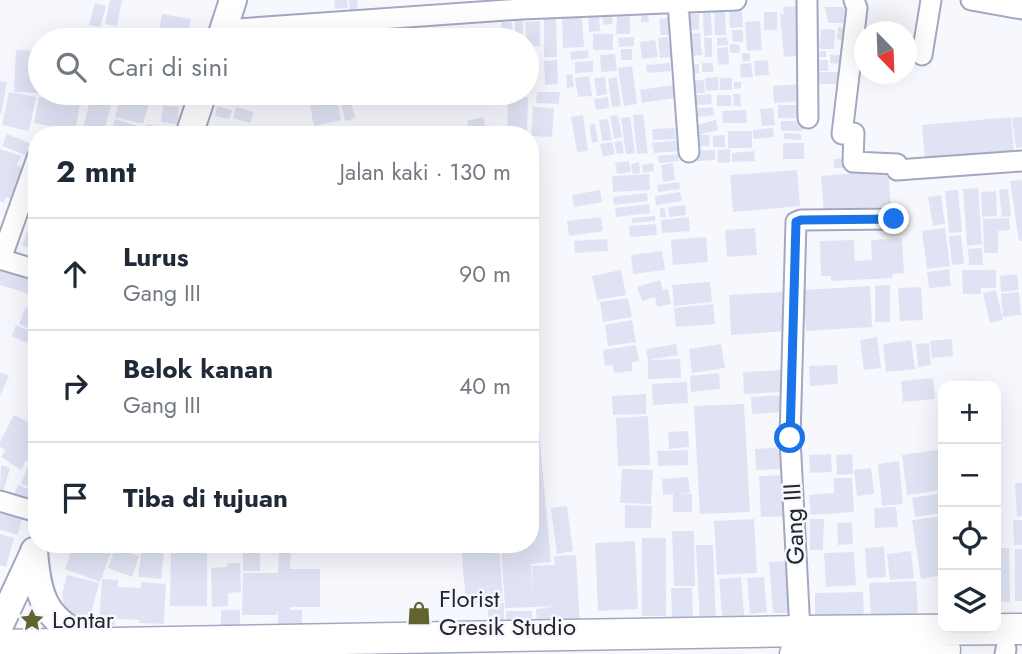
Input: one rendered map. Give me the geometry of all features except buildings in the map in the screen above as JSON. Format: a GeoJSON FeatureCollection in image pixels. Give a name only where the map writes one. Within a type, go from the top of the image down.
{"type":"FeatureCollection","features":[{"type":"Feature","properties":{"kind":"highway"},"geometry":{"type":"LineString","coordinates":[[0,645],[797,642],[1014,645]]}},
{"type":"Feature","properties":{"kind":"main road"},"geometry":{"type":"LineString","coordinates":[[224,28],[233,0]]}},
{"type":"Feature","properties":{"kind":"main road"},"geometry":{"type":"LineString","coordinates":[[192,126],[199,105]]}},
{"type":"Feature","properties":{"kind":"main road"},"geometry":{"type":"LineString","coordinates":[[0,625],[33,553]]}},
{"type":"Feature","properties":{"kind":"main road"},"geometry":{"type":"LineString","coordinates":[[36,553],[41,595],[52,615],[67,630],[92,643]]}},
{"type":"Feature","properties":{"kind":"street"},"geometry":{"type":"LineString","coordinates":[[292,28],[521,5],[736,0]]}},
{"type":"Feature","properties":{"kind":"street"},"geometry":{"type":"LineString","coordinates":[[807,0],[808,118]]}},
{"type":"Feature","properties":{"kind":"street"},"geometry":{"type":"LineString","coordinates":[[854,0],[857,8],[842,134],[854,133],[853,162],[897,163],[897,170],[1022,161]]}},
{"type":"Feature","properties":{"kind":"street"},"geometry":{"type":"LineString","coordinates":[[922,55],[931,0]]}},
{"type":"Feature","properties":{"kind":"street"},"geometry":{"type":"LineString","coordinates":[[971,0],[1022,9]]}},
{"type":"Feature","properties":{"kind":"street"},"geometry":{"type":"LineString","coordinates":[[678,3],[688,152]]}},
{"type":"Feature","properties":{"kind":"street"},"geometry":{"type":"LineString","coordinates":[[28,183],[0,259],[28,267]]}},
{"type":"Feature","properties":{"kind":"street","name":"Gang III"},"geometry":{"type":"LineString","coordinates":[[797,642],[790,438],[796,222],[894,219]]}},
{"type":"Feature","properties":{"kind":"street"},"geometry":{"type":"LineString","coordinates":[[0,501],[28,509]]}},
{"type":"Feature","properties":{"kind":"place","name":"Florist Gresik Studio"},"geometry":{"type":"Point","coordinates":[419,613]}},
{"type":"Feature","properties":{"kind":"place","name":"Lontar"},"geometry":{"type":"Point","coordinates":[32,620]}},
{"type":"Feature","properties":{"kind":"route"},"geometry":{"type":"LineString","coordinates":[[790,438],[796,222],[894,219]]}}]}
